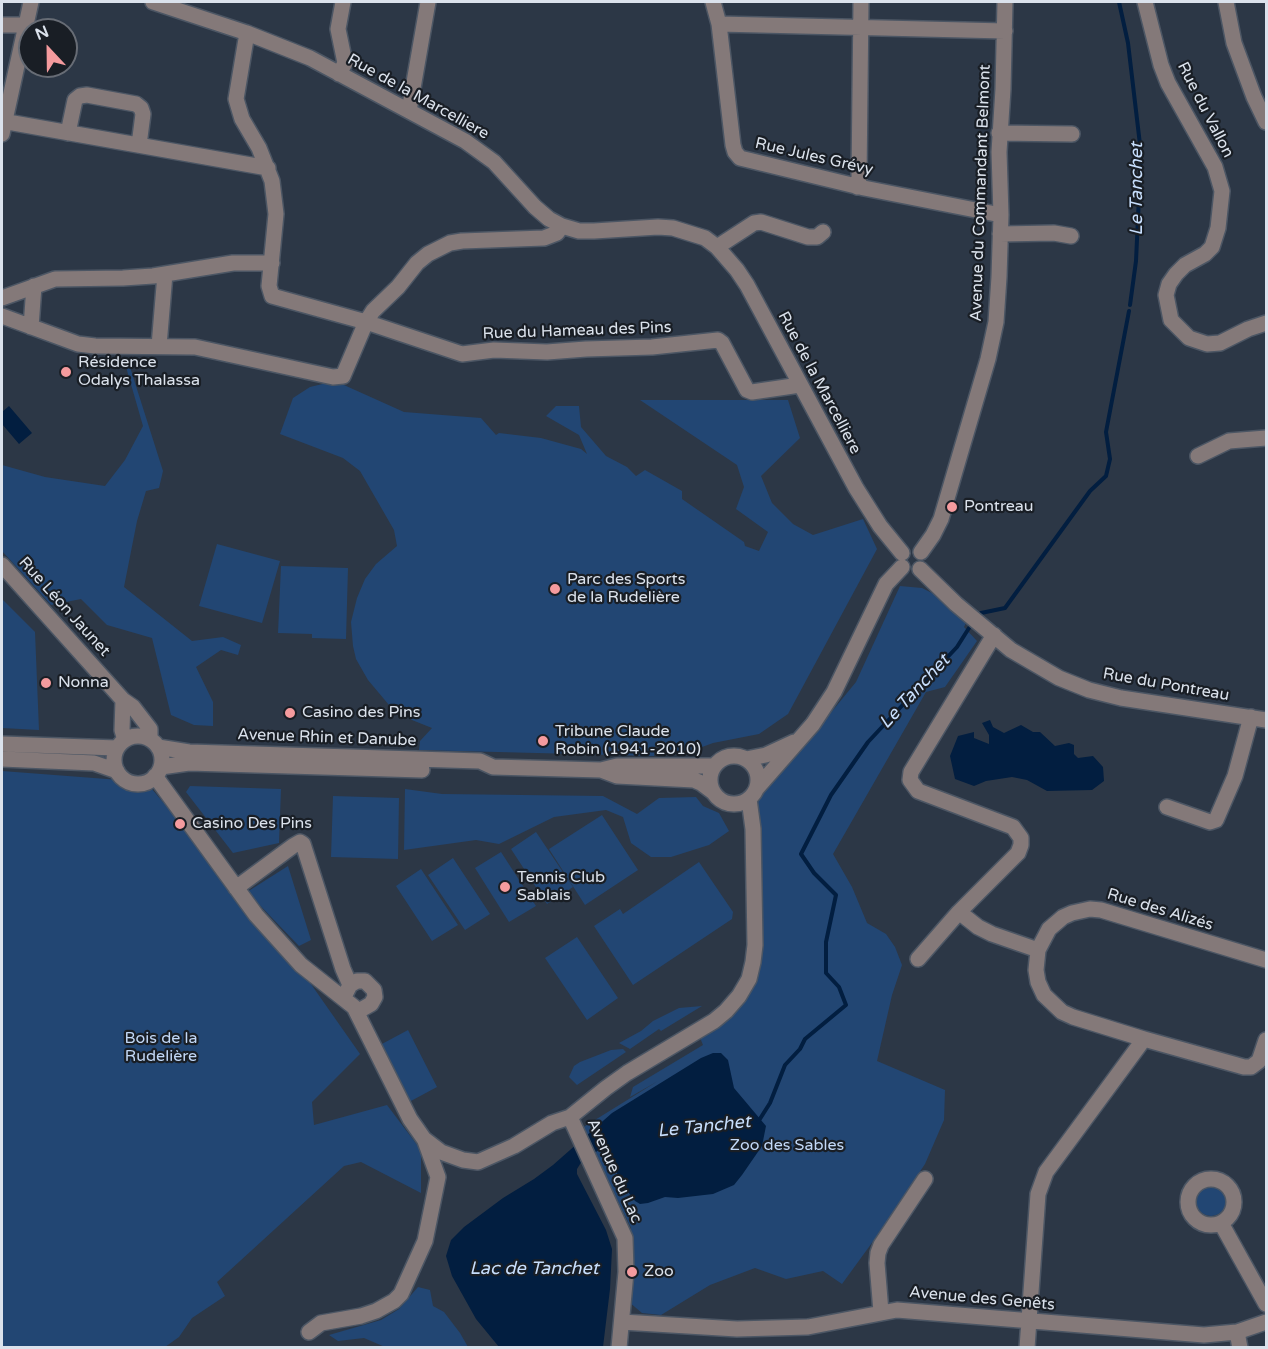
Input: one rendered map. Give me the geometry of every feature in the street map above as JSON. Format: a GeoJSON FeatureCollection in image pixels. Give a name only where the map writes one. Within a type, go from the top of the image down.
{"type":"FeatureCollection","features":[{"type":"Feature","properties":{"kind":"street"},"geometry":{"type":"LineString","coordinates":[[28,18],[31,2]]}},
{"type":"Feature","properties":{"kind":"street","name":"Rue de la Marcelliere"},"geometry":{"type":"LineString","coordinates":[[153,2],[247,33],[310,58],[479,149],[535,207],[562,226],[579,231],[674,228],[705,238],[732,263],[747,285],[856,488],[902,560]]}},
{"type":"Feature","properties":{"kind":"street"},"geometry":{"type":"LineString","coordinates":[[339,74],[345,63],[338,29],[343,2]]}},
{"type":"Feature","properties":{"kind":"street"},"geometry":{"type":"LineString","coordinates":[[409,111],[428,2]]}},
{"type":"Feature","properties":{"kind":"street","name":"Rue Jules Grévy"},"geometry":{"type":"LineString","coordinates":[[713,2],[719,24],[733,145],[735,152],[746,161],[857,187],[1001,215]]}},
{"type":"Feature","properties":{"kind":"street"},"geometry":{"type":"LineString","coordinates":[[857,187],[859,178],[861,2]]}},
{"type":"Feature","properties":{"kind":"street","name":"Avenue du Commandant Belmont"},"geometry":{"type":"LineString","coordinates":[[921,552],[941,519],[988,359],[996,322],[1001,215],[999,133],[1005,2]]}},
{"type":"Feature","properties":{"kind":"street","name":"Rue du Vallon"},"geometry":{"type":"LineString","coordinates":[[1145,2],[1161,65],[1168,83],[1215,167],[1222,191],[1218,228],[1212,247],[1205,254],[1185,265],[1169,284],[1166,295],[1171,320],[1189,338],[1207,344],[1220,343],[1266,322]]}},
{"type":"Feature","properties":{"kind":"street"},"geometry":{"type":"LineString","coordinates":[[1226,2],[1234,43],[1266,122]]}},
{"type":"Feature","properties":{"kind":"street"},"geometry":{"type":"LineString","coordinates":[[719,24],[1005,31]]}},
{"type":"Feature","properties":{"kind":"street"},"geometry":{"type":"LineString","coordinates":[[2,25],[18,26]]}},
{"type":"Feature","properties":{"kind":"street"},"geometry":{"type":"LineString","coordinates":[[247,33],[236,99],[242,119],[268,168],[272,181],[276,214],[269,286],[272,296],[366,322]]}},
{"type":"Feature","properties":{"kind":"street"},"geometry":{"type":"LineString","coordinates":[[18,63],[3,125],[68,133],[268,168]]}},
{"type":"Feature","properties":{"kind":"street"},"geometry":{"type":"LineString","coordinates":[[68,133],[75,100],[87,95],[136,104],[141,108],[143,114],[139,145]]}},
{"type":"Feature","properties":{"kind":"street"},"geometry":{"type":"LineString","coordinates":[[999,133],[1072,134]]}},
{"type":"Feature","properties":{"kind":"street"},"geometry":{"type":"LineString","coordinates":[[717,248],[754,223],[761,222],[808,237],[817,237],[823,232]]}},
{"type":"Feature","properties":{"kind":"street"},"geometry":{"type":"LineString","coordinates":[[2,316],[78,344],[195,348],[333,377],[343,376],[373,311],[398,287],[417,264],[440,247],[462,241],[544,238],[557,233],[562,226]]}},
{"type":"Feature","properties":{"kind":"street"},"geometry":{"type":"LineString","coordinates":[[1000,234],[1054,233],[1071,236]]}},
{"type":"Feature","properties":{"kind":"street"},"geometry":{"type":"LineString","coordinates":[[2,298],[62,278],[106,279],[165,274],[232,263],[272,263]]}},
{"type":"Feature","properties":{"kind":"street"},"geometry":{"type":"LineString","coordinates":[[159,346],[165,274]]}},
{"type":"Feature","properties":{"kind":"street"},"geometry":{"type":"LineString","coordinates":[[31,327],[34,286]]}},
{"type":"Feature","properties":{"kind":"street","name":"Rue du Hameau des Pins"},"geometry":{"type":"LineString","coordinates":[[366,322],[462,354],[494,350],[547,352],[652,347],[718,340],[722,343],[747,390],[752,392],[800,385]]}},
{"type":"Feature","properties":{"kind":"street"},"geometry":{"type":"LineString","coordinates":[[1198,456],[1228,441],[1266,438]]}},
{"type":"Feature","properties":{"kind":"street"},"geometry":{"type":"LineString","coordinates":[[800,739],[766,755],[746,759],[730,756],[724,758],[714,766],[710,778],[713,792],[728,804],[736,804],[753,794],[813,724],[834,692],[886,584],[902,560],[912,548],[921,552],[924,559],[920,569],[910,572],[902,560]]}},
{"type":"Feature","properties":{"kind":"street","name":"Rue Léon Jaunet"},"geometry":{"type":"LineString","coordinates":[[2,565],[123,700],[133,707],[150,729],[154,743]]}},
{"type":"Feature","properties":{"kind":"street","name":"Rue du Pontreau"},"geometry":{"type":"LineString","coordinates":[[920,569],[956,604],[1011,650],[1059,678],[1121,699],[1266,720]]}},
{"type":"Feature","properties":{"kind":"street"},"geometry":{"type":"LineString","coordinates":[[918,959],[959,912],[1018,853],[1021,838],[1013,827],[918,791],[912,786],[910,780],[911,772],[994,635]]}},
{"type":"Feature","properties":{"kind":"street"},"geometry":{"type":"LineString","coordinates":[[2,744],[121,744],[135,736],[154,743],[161,753],[158,772],[146,782],[136,783],[125,780],[117,771],[114,763],[121,744],[123,700]]}},
{"type":"Feature","properties":{"kind":"street"},"geometry":{"type":"LineString","coordinates":[[1167,807],[1210,822],[1216,820],[1235,776],[1251,717]]}},
{"type":"Feature","properties":{"kind":"street","name":"Avenue Rhin et Danube"},"geometry":{"type":"LineString","coordinates":[[154,743],[189,752],[480,761],[493,767]]}},
{"type":"Feature","properties":{"kind":"street"},"geometry":{"type":"LineString","coordinates":[[2,759],[94,763],[117,771]]}},
{"type":"Feature","properties":{"kind":"street"},"geometry":{"type":"LineString","coordinates":[[424,1139],[441,1152],[456,1158],[478,1162],[514,1146],[547,1126],[570,1117],[627,1073],[714,1021],[739,996],[749,979],[755,945],[753,794],[758,781],[756,769],[746,759]]}},
{"type":"Feature","properties":{"kind":"street","name":"Avenue Rhin et Danube"},"geometry":{"type":"LineString","coordinates":[[158,772],[189,763],[480,772],[493,767],[601,770],[617,766],[714,766]]}},
{"type":"Feature","properties":{"kind":"street","name":"Avenue Rhin et Danube"},"geometry":{"type":"LineString","coordinates":[[601,770],[617,776],[694,780],[713,792]]}},
{"type":"Feature","properties":{"kind":"street"},"geometry":{"type":"LineString","coordinates":[[158,772],[256,915],[301,965],[357,1012],[410,1119],[424,1139],[438,1177],[431,1221],[425,1241],[400,1294],[394,1301],[376,1311],[321,1323],[309,1332]]}},
{"type":"Feature","properties":{"kind":"street"},"geometry":{"type":"LineString","coordinates":[[236,888],[293,846],[300,842],[303,844],[350,985]]}},
{"type":"Feature","properties":{"kind":"street","name":"Rue des Alizés"},"geometry":{"type":"LineString","coordinates":[[1038,950],[1056,922],[1072,913],[1090,909],[1101,910],[1266,960]]}},
{"type":"Feature","properties":{"kind":"street"},"geometry":{"type":"LineString","coordinates":[[959,912],[978,927],[992,934],[1038,950],[1036,970],[1038,982],[1052,1004],[1073,1017],[1244,1067],[1251,1067],[1259,1061],[1266,1040]]}},
{"type":"Feature","properties":{"kind":"street"},"geometry":{"type":"LineString","coordinates":[[345,1000],[346,991],[350,985],[357,981],[365,981],[374,990],[375,997],[371,1004],[357,1012]]}},
{"type":"Feature","properties":{"kind":"street"},"geometry":{"type":"LineString","coordinates":[[1027,1347],[1038,1194],[1046,1172],[1144,1039]]}},
{"type":"Feature","properties":{"kind":"street","name":"Avenue du Lac"},"geometry":{"type":"LineString","coordinates":[[570,1117],[625,1238],[626,1272],[619,1347]]}},
{"type":"Feature","properties":{"kind":"street"},"geometry":{"type":"LineString","coordinates":[[438,1177],[456,1158]]}},
{"type":"Feature","properties":{"kind":"street"},"geometry":{"type":"LineString","coordinates":[[881,1312],[878,1253],[925,1179]]}},
{"type":"Feature","properties":{"kind":"street"},"geometry":{"type":"LineString","coordinates":[[1221,1223],[1266,1304]]}},
{"type":"Feature","properties":{"kind":"street","name":"Avenue des Genêts"},"geometry":{"type":"LineString","coordinates":[[622,1322],[737,1329],[784,1328],[818,1325],[897,1310],[1204,1335],[1239,1340],[1266,1322]]}},
{"type":"Feature","properties":{"kind":"green space"},"geometry":{"type":"Polygon","coordinates":[[[124,360],[129,364],[163,471],[159,488],[146,491],[137,521],[124,587],[192,641],[223,637],[241,645],[238,655],[221,650],[196,667],[213,702],[213,726],[194,725],[171,715],[152,638],[107,625],[81,599],[51,605],[2,551],[2,465],[45,477],[105,486],[125,460],[143,426],[124,360]]]}},
{"type":"Feature","properties":{"kind":"green space","name":"Parc des Sports de la Rudelière"},"geometry":{"type":"Polygon","coordinates":[[[335,381],[404,412],[481,418],[496,435],[499,433],[541,438],[581,449],[587,454],[579,435],[546,416],[556,406],[579,406],[581,427],[606,456],[627,467],[636,476],[645,470],[682,491],[682,499],[744,542],[745,546],[759,551],[768,532],[736,509],[744,487],[737,465],[640,400],[788,400],[800,438],[761,476],[772,503],[793,524],[813,535],[863,519],[877,549],[788,714],[759,734],[713,743],[686,753],[655,746],[654,756],[419,750],[420,741],[432,728],[412,720],[389,705],[368,680],[356,659],[353,646],[351,622],[357,598],[365,579],[376,564],[397,546],[394,530],[360,471],[343,458],[280,434],[293,398],[310,387],[335,381]]]}},
{"type":"Feature","properties":{"kind":"green space"},"geometry":{"type":"Polygon","coordinates":[[[217,544],[280,561],[262,623],[199,606],[217,544]]]}},
{"type":"Feature","properties":{"kind":"green space"},"geometry":{"type":"Polygon","coordinates":[[[281,566],[348,568],[346,639],[312,638],[312,634],[278,633],[281,566]]]}},
{"type":"Feature","properties":{"kind":"green space","name":"Zoo des Sables"},"geometry":{"type":"Polygon","coordinates":[[[900,586],[922,588],[934,594],[966,623],[964,627],[977,641],[945,687],[926,692],[833,854],[852,887],[867,923],[886,934],[895,947],[902,965],[892,995],[877,1061],[945,1090],[944,1120],[925,1164],[842,1284],[823,1271],[786,1279],[755,1268],[710,1285],[661,1315],[642,1313],[629,1302],[631,1228],[582,1128],[658,1081],[630,1097],[633,1087],[703,1045],[699,1035],[751,985],[757,804],[766,786],[806,743],[856,682],[900,586]]]}},
{"type":"Feature","properties":{"kind":"green space"},"geometry":{"type":"Polygon","coordinates":[[[2,599],[35,632],[39,730],[2,728],[2,599]]]}},
{"type":"Feature","properties":{"kind":"green space","name":"Bois de la Rudelière"},"geometry":{"type":"Polygon","coordinates":[[[2,771],[146,782],[285,947],[360,1054],[312,1102],[314,1125],[387,1105],[421,1150],[421,1193],[361,1162],[344,1166],[217,1282],[225,1296],[192,1318],[179,1337],[165,1347],[2,1347],[2,771]]]}},
{"type":"Feature","properties":{"kind":"green space"},"geometry":{"type":"Polygon","coordinates":[[[190,786],[281,789],[279,843],[233,853],[186,792],[190,786]]]}},
{"type":"Feature","properties":{"kind":"green space"},"geometry":{"type":"Polygon","coordinates":[[[405,789],[442,794],[603,796],[637,814],[659,798],[696,797],[703,806],[719,813],[729,831],[709,845],[671,857],[651,857],[631,843],[623,817],[606,810],[554,817],[499,844],[476,840],[404,850],[405,789]]]}},
{"type":"Feature","properties":{"kind":"green space"},"geometry":{"type":"Polygon","coordinates":[[[333,796],[399,798],[398,859],[331,857],[333,796]]]}},
{"type":"Feature","properties":{"kind":"green space"},"geometry":{"type":"Polygon","coordinates":[[[602,815],[638,870],[585,905],[549,849],[602,815]]]}},
{"type":"Feature","properties":{"kind":"green space"},"geometry":{"type":"Polygon","coordinates":[[[536,832],[573,887],[547,904],[511,849],[536,832]]]}},
{"type":"Feature","properties":{"kind":"green space","name":"Tennis Club Sablais"},"geometry":{"type":"Polygon","coordinates":[[[501,852],[536,906],[509,922],[475,868],[501,852]]]}},
{"type":"Feature","properties":{"kind":"green space"},"geometry":{"type":"Polygon","coordinates":[[[453,858],[490,914],[465,930],[428,875],[453,858]]]}},
{"type":"Feature","properties":{"kind":"green space"},"geometry":{"type":"Polygon","coordinates":[[[699,862],[733,912],[732,919],[633,985],[594,926],[620,909],[623,914],[699,862]]]}},
{"type":"Feature","properties":{"kind":"green space"},"geometry":{"type":"Polygon","coordinates":[[[288,866],[311,940],[299,946],[247,892],[288,866]]]}},
{"type":"Feature","properties":{"kind":"green space"},"geometry":{"type":"Polygon","coordinates":[[[421,869],[458,925],[432,941],[396,886],[421,869]]]}},
{"type":"Feature","properties":{"kind":"green space"},"geometry":{"type":"Polygon","coordinates":[[[577,937],[618,998],[587,1020],[545,958],[577,937]]]}},
{"type":"Feature","properties":{"kind":"green space"},"geometry":{"type":"Polygon","coordinates":[[[702,1006],[661,1031],[659,1029],[630,1049],[619,1043],[641,1031],[653,1021],[679,1008],[702,1006]]]}},
{"type":"Feature","properties":{"kind":"green space"},"geometry":{"type":"Polygon","coordinates":[[[408,1030],[437,1087],[409,1102],[380,1045],[408,1030]]]}},
{"type":"Feature","properties":{"kind":"green space"},"geometry":{"type":"Polygon","coordinates":[[[623,1049],[626,1052],[577,1085],[569,1077],[574,1066],[580,1062],[611,1050],[623,1049]]]}},
{"type":"Feature","properties":{"kind":"green space"},"geometry":{"type":"Polygon","coordinates":[[[1211,1186],[1222,1190],[1226,1201],[1222,1212],[1211,1216],[1200,1212],[1196,1201],[1200,1190],[1211,1186]]]}},
{"type":"Feature","properties":{"kind":"green space"},"geometry":{"type":"Polygon","coordinates":[[[418,1287],[430,1290],[433,1306],[444,1312],[468,1347],[385,1347],[364,1338],[338,1341],[329,1335],[381,1320],[399,1309],[418,1287]]]}},
{"type":"Feature","properties":{"kind":"water"},"geometry":{"type":"Polygon","coordinates":[[[9,406],[32,433],[19,444],[2,424],[2,412],[9,406]]]}},
{"type":"Feature","properties":{"kind":"water"},"geometry":{"type":"Polygon","coordinates":[[[990,720],[993,727],[1004,733],[1021,725],[1033,732],[1040,732],[1055,746],[1069,743],[1074,745],[1074,754],[1078,758],[1093,756],[1103,767],[1104,781],[1092,790],[1047,791],[1027,780],[1012,777],[986,781],[974,786],[955,779],[950,756],[958,736],[974,732],[974,738],[989,744],[989,735],[982,723],[990,720]]]}},
{"type":"Feature","properties":{"kind":"water","name":"Lac de Tanchet"},"geometry":{"type":"Polygon","coordinates":[[[713,1053],[721,1053],[728,1060],[734,1088],[766,1126],[762,1146],[742,1175],[734,1185],[713,1194],[678,1198],[665,1197],[640,1204],[619,1180],[609,1149],[602,1148],[582,1161],[577,1174],[606,1230],[612,1249],[603,1347],[499,1347],[476,1319],[452,1276],[446,1256],[451,1240],[464,1227],[503,1198],[553,1165],[612,1113],[701,1058],[713,1053]]]}},
{"type":"Feature","properties":{"kind":"waterway","name":"Le Tanchet"},"geometry":{"type":"LineString","coordinates":[[1119,2],[1128,43],[1141,153],[1136,261],[1130,305]]}},
{"type":"Feature","properties":{"kind":"waterway","name":"Le Tanchet"},"geometry":{"type":"LineString","coordinates":[[981,613],[1005,608],[1090,491],[1106,476],[1110,459],[1106,432],[1129,311]]}},
{"type":"Feature","properties":{"kind":"waterway","name":"Le Tanchet"},"geometry":{"type":"LineString","coordinates":[[758,1122],[770,1103],[785,1065],[800,1049],[805,1039],[846,1005],[839,987],[826,973],[826,942],[836,895],[814,873],[801,854],[831,795],[868,742],[957,647],[969,628]]}},
{"type":"Feature","properties":{"kind":"place","name":"Résidence Odalys Thalassa"},"geometry":{"type":"Point","coordinates":[66,372]}},
{"type":"Feature","properties":{"kind":"place","name":"Pontreau"},"geometry":{"type":"Point","coordinates":[952,507]}},
{"type":"Feature","properties":{"kind":"place","name":"Parc des Sports de la Rudelière"},"geometry":{"type":"Point","coordinates":[555,589]}},
{"type":"Feature","properties":{"kind":"place","name":"Nonna"},"geometry":{"type":"Point","coordinates":[46,683]}},
{"type":"Feature","properties":{"kind":"place","name":"Casino des Pins"},"geometry":{"type":"Point","coordinates":[290,713]}},
{"type":"Feature","properties":{"kind":"place","name":"Tribune Claude Robin (1941-2010)"},"geometry":{"type":"Point","coordinates":[543,741]}},
{"type":"Feature","properties":{"kind":"place","name":"Casino Des Pins"},"geometry":{"type":"Point","coordinates":[180,824]}},
{"type":"Feature","properties":{"kind":"place","name":"Tennis Club Sablais"},"geometry":{"type":"Point","coordinates":[505,887]}},
{"type":"Feature","properties":{"kind":"place","name":"Zoo"},"geometry":{"type":"Point","coordinates":[632,1272]}}]}
